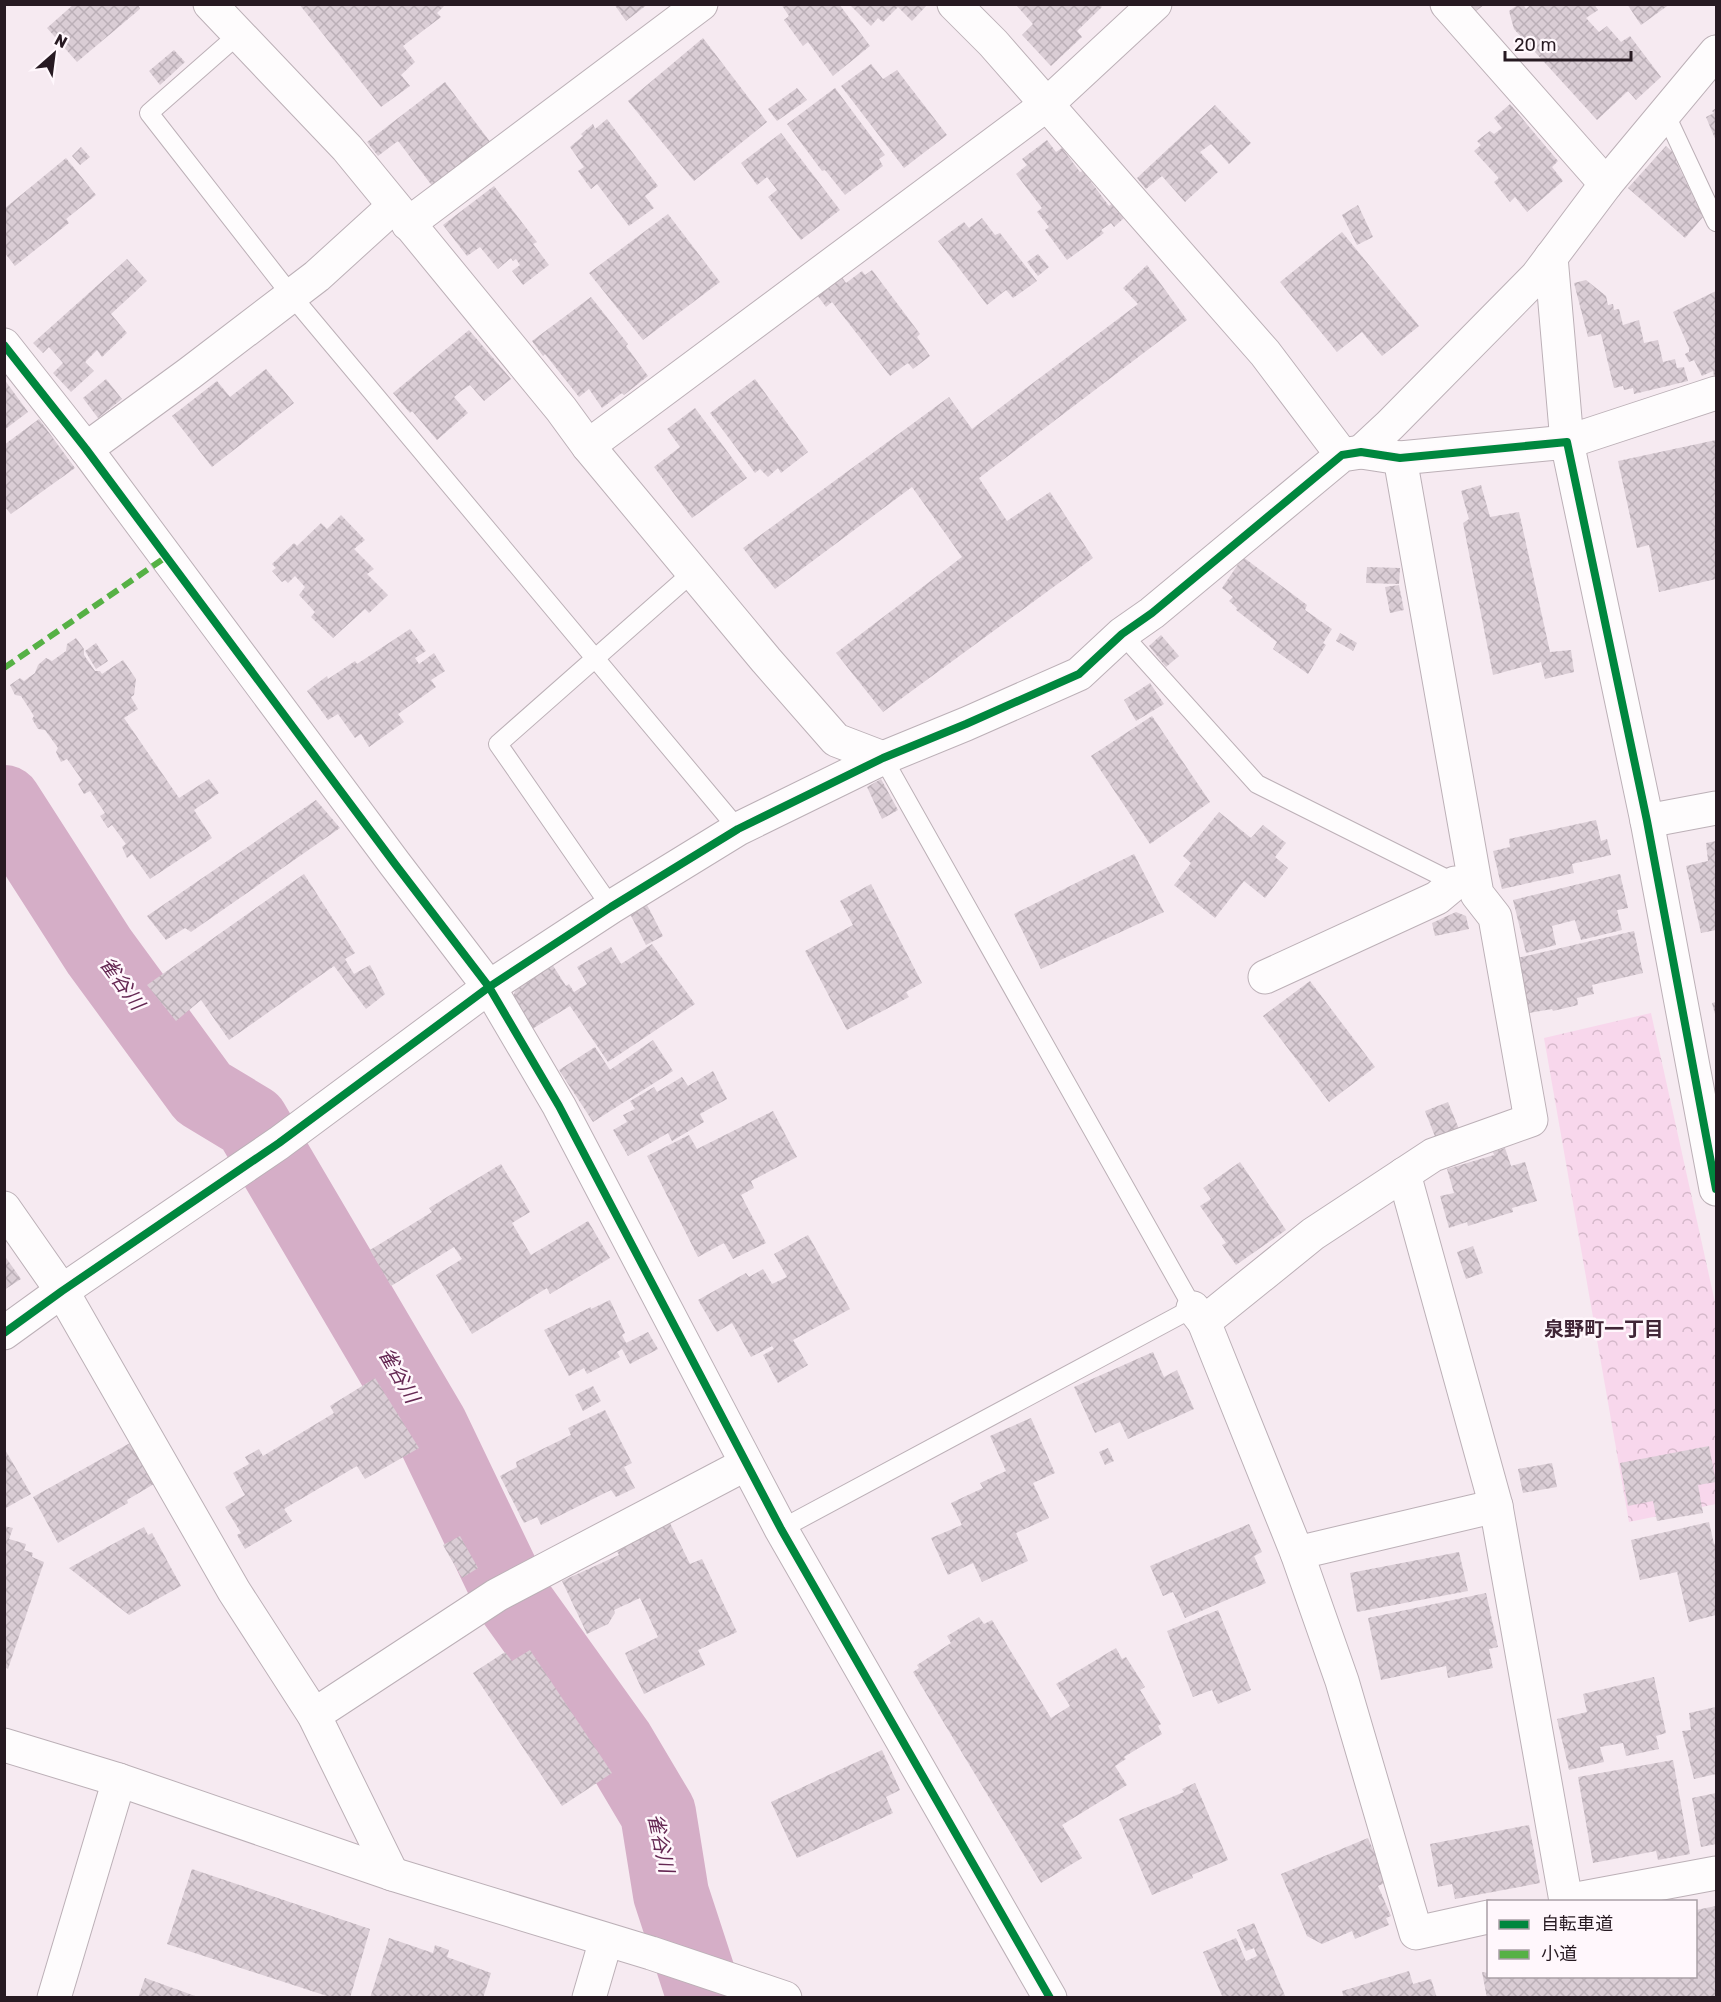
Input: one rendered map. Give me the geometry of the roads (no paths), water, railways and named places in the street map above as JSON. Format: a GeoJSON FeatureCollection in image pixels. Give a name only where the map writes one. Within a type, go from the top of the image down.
{"type":"FeatureCollection","features":[{"type":"Feature","properties":{"kind":"street"},"geometry":{"type":"LineString","coordinates":[[210,4],[347,148],[561,409],[588,446],[765,660],[836,740],[883,758]]}},
{"type":"Feature","properties":{"kind":"street"},"geometry":{"type":"LineString","coordinates":[[86,449],[401,215],[701,4]]}},
{"type":"Feature","properties":{"kind":"street"},"geometry":{"type":"LineString","coordinates":[[954,4],[993,43],[1351,454],[1400,458],[1567,442],[1716,393]]}},
{"type":"Feature","properties":{"kind":"street"},"geometry":{"type":"LineString","coordinates":[[588,446],[1046,105],[1155,4]]}},
{"type":"Feature","properties":{"kind":"street"},"geometry":{"type":"LineString","coordinates":[[1447,4],[1606,184]]}},
{"type":"Feature","properties":{"kind":"street"},"geometry":{"type":"LineString","coordinates":[[4,1333],[279,1143],[489,987],[738,829],[883,758],[1079,674],[1122,634],[1152,613],[1390,425],[1529,284],[1606,184],[1716,52]]}},
{"type":"Feature","properties":{"kind":"street"},"geometry":{"type":"LineString","coordinates":[[1551,257],[1567,442],[1709,1105],[1716,1189]]}},
{"type":"Feature","properties":{"kind":"street"},"geometry":{"type":"LineString","coordinates":[[4,345],[86,449],[489,987],[559,1106],[781,1529],[1050,1998]]}},
{"type":"Feature","properties":{"kind":"street"},"geometry":{"type":"LineString","coordinates":[[1400,458],[1466,889],[1495,916],[1531,1120],[1433,1155],[1313,1234],[1198,1315],[1296,1553],[1342,1681],[1416,1933],[1487,1917]]}},
{"type":"Feature","properties":{"kind":"street"},"geometry":{"type":"LineString","coordinates":[[1647,821],[1716,808]]}},
{"type":"Feature","properties":{"kind":"street"},"geometry":{"type":"LineString","coordinates":[[1266,977],[1437,898],[1466,889]]}},
{"type":"Feature","properties":{"kind":"street"},"geometry":{"type":"LineString","coordinates":[[1404,1174],[1496,1506],[1564,1900]]}},
{"type":"Feature","properties":{"kind":"street"},"geometry":{"type":"LineString","coordinates":[[4,1208],[62,1291],[234,1591],[314,1715],[392,1874]]}},
{"type":"Feature","properties":{"kind":"street"},"geometry":{"type":"LineString","coordinates":[[314,1715],[497,1596],[746,1464]]}},
{"type":"Feature","properties":{"kind":"street"},"geometry":{"type":"LineString","coordinates":[[1296,1553],[1496,1506]]}},
{"type":"Feature","properties":{"kind":"street"},"geometry":{"type":"LineString","coordinates":[[4,1745],[119,1780],[392,1874],[651,1953],[785,1998]]}},
{"type":"Feature","properties":{"kind":"street"},"geometry":{"type":"LineString","coordinates":[[54,1998],[119,1780]]}},
{"type":"Feature","properties":{"kind":"street"},"geometry":{"type":"LineString","coordinates":[[1569,1900],[1716,1873]]}},
{"type":"Feature","properties":{"kind":"street"},"geometry":{"type":"LineString","coordinates":[[589,1998],[606,1940]]}},
{"type":"Feature","properties":{"kind":"lane"},"geometry":{"type":"LineString","coordinates":[[239,34],[149,113],[291,295],[738,829]]}},
{"type":"Feature","properties":{"kind":"lane"},"geometry":{"type":"LineString","coordinates":[[1665,113],[1716,222]]}},
{"type":"Feature","properties":{"kind":"lane"},"geometry":{"type":"LineString","coordinates":[[611,908],[498,744],[693,572]]}},
{"type":"Feature","properties":{"kind":"lane"},"geometry":{"type":"LineString","coordinates":[[1122,634],[1257,784],[1466,889]]}},
{"type":"Feature","properties":{"kind":"lane"},"geometry":{"type":"LineString","coordinates":[[781,1529],[1198,1315],[883,758]]}},
{"type":"Feature","properties":{"kind":"waterway","name":"雀谷川"},"geometry":{"type":"LineString","coordinates":[[4,803],[99,951],[203,1093],[251,1122],[430,1426],[513,1599],[617,1744],[658,1813],[671,1894],[705,1998]]}},
{"type":"Feature","properties":{"kind":"district","name":"泉野町一丁目"},"geometry":{"type":"Point","coordinates":[1604,1329]}}]}
